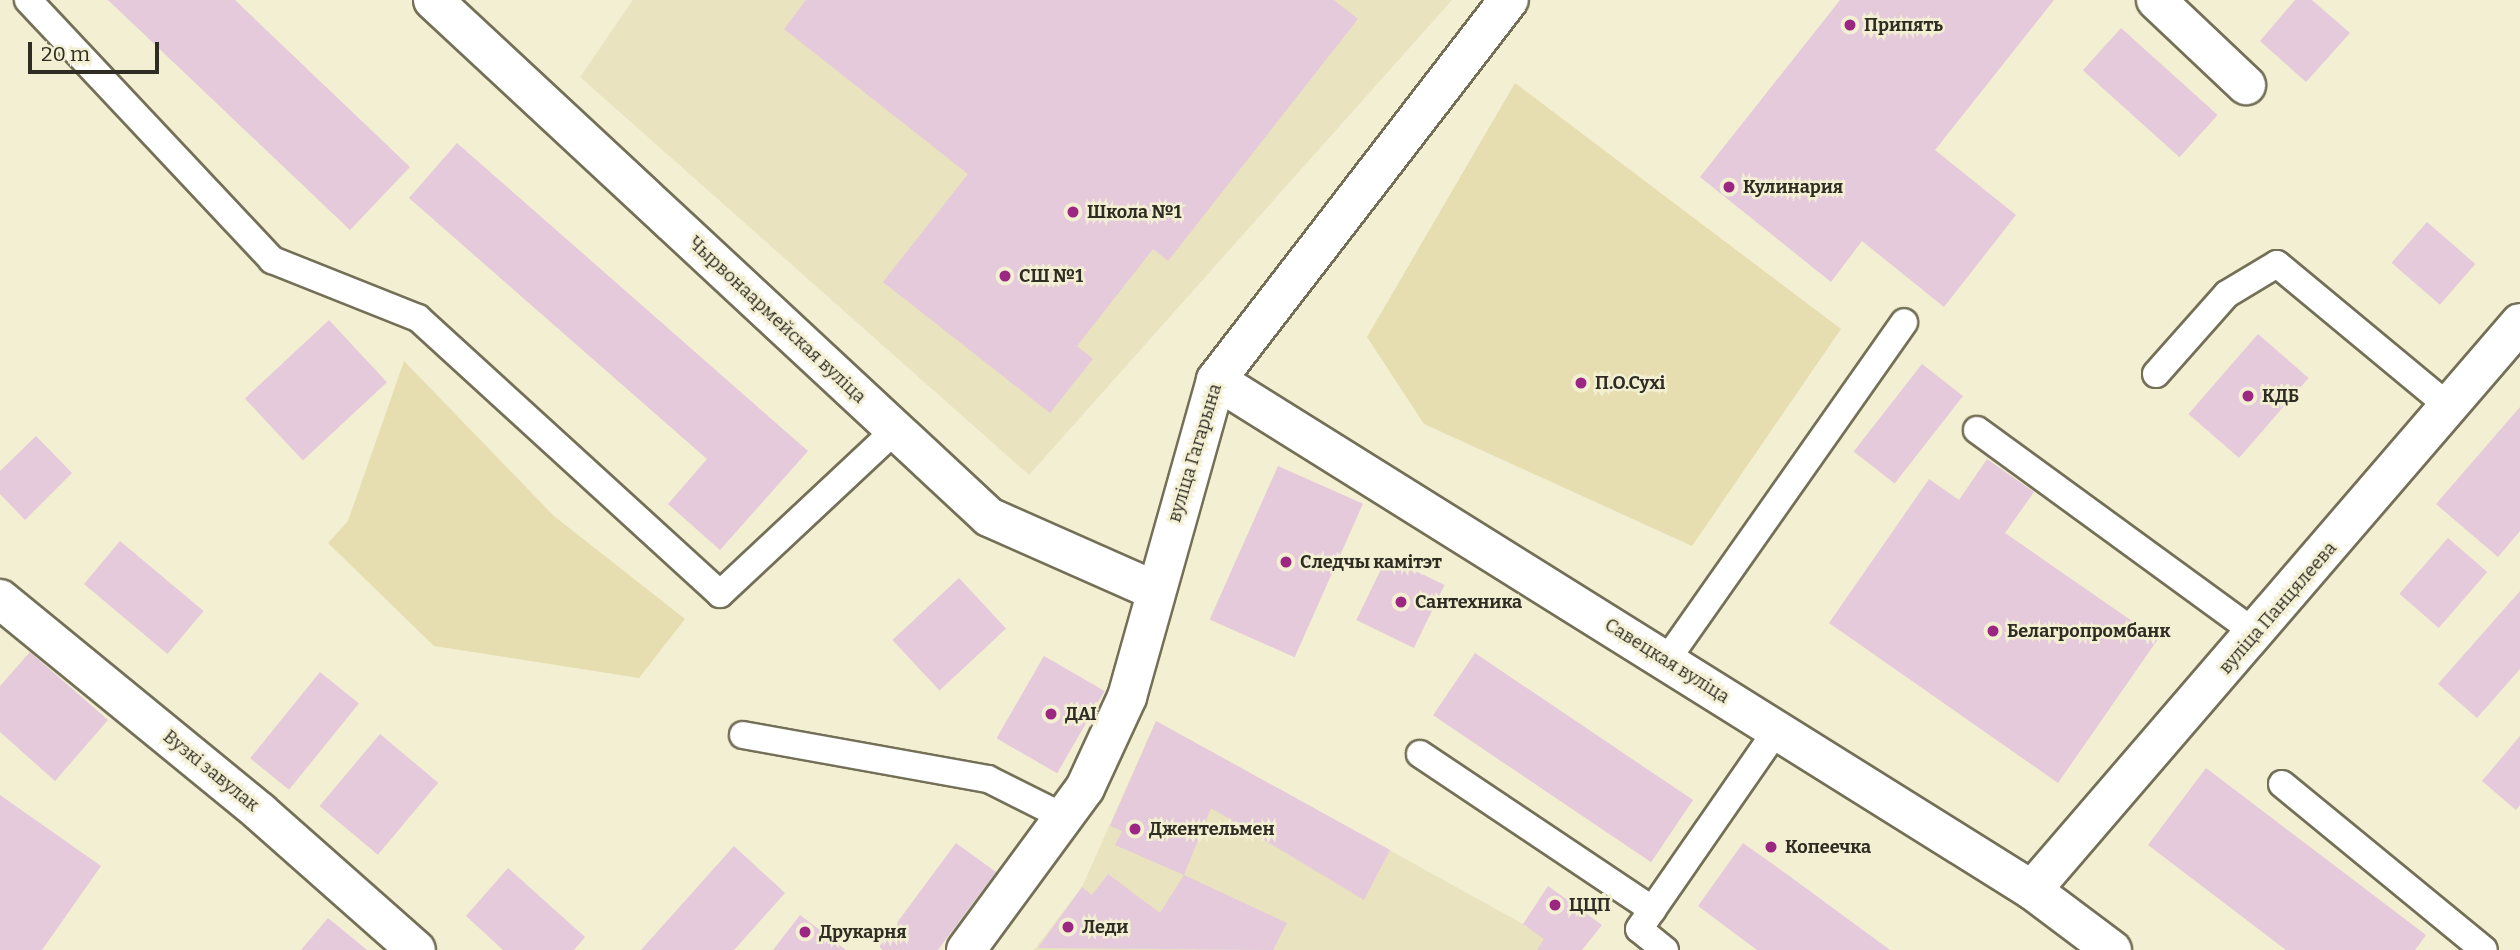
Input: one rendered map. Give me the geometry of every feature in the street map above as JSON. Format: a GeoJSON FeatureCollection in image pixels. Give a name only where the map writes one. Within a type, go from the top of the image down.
{"type":"FeatureCollection","features":[{"type":"Feature","properties":{"kind":"street","name":"Чырвонаармейская вуліца"},"geometry":{"type":"LineString","coordinates":[[433,0],[989,517],[1154,590]]}},
{"type":"Feature","properties":{"kind":"street","name":"вуліца Гагарына"},"geometry":{"type":"LineString","coordinates":[[966,950],[1084,788],[1127,697],[1154,590],[1216,380],[1509,0]]}},
{"type":"Feature","properties":{"kind":"street"},"geometry":{"type":"LineString","coordinates":[[2156,0],[2246,85]]}},
{"type":"Feature","properties":{"kind":"street","name":"вуліца Панцялеева"},"geometry":{"type":"LineString","coordinates":[[2032,890],[2257,634],[2520,323]]}},
{"type":"Feature","properties":{"kind":"street","name":"Савецкая вуліца"},"geometry":{"type":"LineString","coordinates":[[1216,380],[2032,890],[2112,950]]}},
{"type":"Feature","properties":{"kind":"street","name":"Вузкі завулак"},"geometry":{"type":"LineString","coordinates":[[0,599],[260,812],[416,950]]}},
{"type":"Feature","properties":{"kind":"lane"},"geometry":{"type":"LineString","coordinates":[[28,0],[272,260],[418,318],[720,594],[895,430]]}},
{"type":"Feature","properties":{"kind":"lane"},"geometry":{"type":"LineString","coordinates":[[2156,374],[2227,294],[2277,264],[2449,407]]}},
{"type":"Feature","properties":{"kind":"lane"},"geometry":{"type":"LineString","coordinates":[[1666,661],[1904,322]]}},
{"type":"Feature","properties":{"kind":"lane"},"geometry":{"type":"LineString","coordinates":[[1977,430],[2257,634]]}},
{"type":"Feature","properties":{"kind":"lane"},"geometry":{"type":"LineString","coordinates":[[1665,950],[1639,929],[1777,730]]}},
{"type":"Feature","properties":{"kind":"lane"},"geometry":{"type":"LineString","coordinates":[[743,735],[988,779],[1064,817]]}},
{"type":"Feature","properties":{"kind":"lane"},"geometry":{"type":"LineString","coordinates":[[1420,754],[1653,909]]}},
{"type":"Feature","properties":{"kind":"lane"},"geometry":{"type":"LineString","coordinates":[[2281,784],[2484,950]]}},
{"type":"Feature","properties":{"kind":"shaded area","name":"СШ №1"},"geometry":{"type":"Polygon","coordinates":[[[633,0],[1452,0],[1029,475],[580,77],[633,0]]]}},
{"type":"Feature","properties":{"kind":"shaded area"},"geometry":{"type":"Polygon","coordinates":[[[1515,83],[1841,329],[1692,546],[1424,424],[1367,337],[1515,83]]]}},
{"type":"Feature","properties":{"kind":"shaded area"},"geometry":{"type":"Polygon","coordinates":[[[404,361],[554,516],[685,619],[639,678],[434,646],[328,543],[348,521],[404,361]]]}},
{"type":"Feature","properties":{"kind":"shaded area"},"geometry":{"type":"Polygon","coordinates":[[[1156,721],[1523,924],[1563,950],[1034,950],[1082,887],[1156,721]]]}},
{"type":"Feature","properties":{"kind":"building"},"geometry":{"type":"Polygon","coordinates":[[[108,0],[235,0],[410,167],[350,230],[108,0]]]}},
{"type":"Feature","properties":{"kind":"building","name":"Школа №1"},"geometry":{"type":"Polygon","coordinates":[[[806,0],[1334,0],[1358,19],[1168,261],[1153,249],[1077,346],[1093,359],[1050,413],[883,282],[968,174],[784,29],[806,0]]]}},
{"type":"Feature","properties":{"kind":"building"},"geometry":{"type":"Polygon","coordinates":[[[1840,0],[2054,0],[1935,150],[2016,215],[1944,307],[1862,241],[1831,282],[1700,177],[1840,0]]]}},
{"type":"Feature","properties":{"kind":"building"},"geometry":{"type":"Polygon","coordinates":[[[2295,0],[2312,0],[2350,33],[2306,82],[2260,41],[2295,0]]]}},
{"type":"Feature","properties":{"kind":"building"},"geometry":{"type":"Polygon","coordinates":[[[2121,28],[2218,115],[2179,157],[2083,70],[2121,28]]]}},
{"type":"Feature","properties":{"kind":"building"},"geometry":{"type":"Polygon","coordinates":[[[457,143],[808,451],[720,550],[668,504],[707,459],[409,198],[457,143]]]}},
{"type":"Feature","properties":{"kind":"building"},"geometry":{"type":"Polygon","coordinates":[[[2427,222],[2475,264],[2440,305],[2392,263],[2427,222]]]}},
{"type":"Feature","properties":{"kind":"building"},"geometry":{"type":"Polygon","coordinates":[[[329,320],[387,382],[303,461],[245,398],[329,320]]]}},
{"type":"Feature","properties":{"kind":"building","name":"КДБ"},"geometry":{"type":"Polygon","coordinates":[[[2258,334],[2309,378],[2239,458],[2188,414],[2258,334]]]}},
{"type":"Feature","properties":{"kind":"building"},"geometry":{"type":"Polygon","coordinates":[[[1922,364],[1963,396],[1895,483],[1854,451],[1922,364]]]}},
{"type":"Feature","properties":{"kind":"building"},"geometry":{"type":"Polygon","coordinates":[[[2520,407],[2520,531],[2498,557],[2436,504],[2520,407]]]}},
{"type":"Feature","properties":{"kind":"building"},"geometry":{"type":"Polygon","coordinates":[[[36,436],[72,473],[25,520],[0,494],[0,471],[36,436]]]}},
{"type":"Feature","properties":{"kind":"building","name":"Белагропромбанк"},"geometry":{"type":"Polygon","coordinates":[[[1987,459],[2034,492],[2005,533],[2158,639],[2058,783],[1829,623],[1929,479],[1959,500],[1987,459]]]}},
{"type":"Feature","properties":{"kind":"building","name":"Следчы камітэт"},"geometry":{"type":"Polygon","coordinates":[[[1278,466],[1363,504],[1295,657],[1210,619],[1278,466]]]}},
{"type":"Feature","properties":{"kind":"building"},"geometry":{"type":"Polygon","coordinates":[[[2448,538],[2487,572],[2439,628],[2399,594],[2448,538]]]}},
{"type":"Feature","properties":{"kind":"building"},"geometry":{"type":"Polygon","coordinates":[[[120,541],[203,611],[168,654],[84,584],[120,541]]]}},
{"type":"Feature","properties":{"kind":"building","name":"Сантехника"},"geometry":{"type":"Polygon","coordinates":[[[1387,557],[1445,585],[1414,648],[1356,620],[1387,557]]]}},
{"type":"Feature","properties":{"kind":"building"},"geometry":{"type":"Polygon","coordinates":[[[959,578],[1006,628],[940,691],[892,640],[959,578]]]}},
{"type":"Feature","properties":{"kind":"building"},"geometry":{"type":"Polygon","coordinates":[[[2520,591],[2520,669],[2477,718],[2438,684],[2520,591]]]}},
{"type":"Feature","properties":{"kind":"building"},"geometry":{"type":"Polygon","coordinates":[[[30,652],[108,720],[55,781],[0,732],[0,686],[30,652]]]}},
{"type":"Feature","properties":{"kind":"building"},"geometry":{"type":"Polygon","coordinates":[[[1475,653],[1693,800],[1651,862],[1433,715],[1475,653]]]}},
{"type":"Feature","properties":{"kind":"building","name":"ДАІ"},"geometry":{"type":"Polygon","coordinates":[[[1044,656],[1105,691],[1057,773],[996,738],[1044,656]]]}},
{"type":"Feature","properties":{"kind":"building"},"geometry":{"type":"Polygon","coordinates":[[[320,672],[359,703],[289,790],[250,758],[320,672]]]}},
{"type":"Feature","properties":{"kind":"building"},"geometry":{"type":"Polygon","coordinates":[[[1156,721],[1390,850],[1364,900],[1211,808],[1184,875],[1115,845],[1122,831],[1110,826],[1156,721]]]}},
{"type":"Feature","properties":{"kind":"building"},"geometry":{"type":"Polygon","coordinates":[[[380,734],[438,783],[378,855],[320,806],[380,734]]]}},
{"type":"Feature","properties":{"kind":"building"},"geometry":{"type":"Polygon","coordinates":[[[2520,736],[2520,805],[2516,810],[2482,781],[2520,736]]]}},
{"type":"Feature","properties":{"kind":"building"},"geometry":{"type":"Polygon","coordinates":[[[2206,768],[2426,935],[2415,950],[2286,950],[2148,845],[2206,768]]]}},
{"type":"Feature","properties":{"kind":"building"},"geometry":{"type":"Polygon","coordinates":[[[0,795],[101,866],[42,950],[0,950],[0,795]]]}},
{"type":"Feature","properties":{"kind":"building"},"geometry":{"type":"Polygon","coordinates":[[[956,843],[996,872],[938,950],[883,950],[879,947],[956,843]]]}},
{"type":"Feature","properties":{"kind":"building"},"geometry":{"type":"Polygon","coordinates":[[[1743,843],[1890,950],[1757,950],[1698,906],[1743,843]]]}},
{"type":"Feature","properties":{"kind":"building"},"geometry":{"type":"Polygon","coordinates":[[[734,846],[785,893],[734,950],[641,950],[734,846]]]}},
{"type":"Feature","properties":{"kind":"building"},"geometry":{"type":"Polygon","coordinates":[[[508,868],[585,937],[574,950],[503,950],[466,916],[508,868]]]}},
{"type":"Feature","properties":{"kind":"building"},"geometry":{"type":"Polygon","coordinates":[[[1108,874],[1160,913],[1184,875],[1287,923],[1273,950],[1038,948],[1082,887],[1092,895],[1108,874]]]}},
{"type":"Feature","properties":{"kind":"building","name":"ЦЦП"},"geometry":{"type":"Polygon","coordinates":[[[1548,886],[1602,925],[1582,950],[1537,950],[1544,939],[1523,924],[1548,886]]]}},
{"type":"Feature","properties":{"kind":"building","name":"Друкарня"},"geometry":{"type":"Polygon","coordinates":[[[800,915],[846,950],[773,950],[800,915]]]}},
{"type":"Feature","properties":{"kind":"building"},"geometry":{"type":"Polygon","coordinates":[[[328,918],[367,950],[301,950],[328,918]]]}},
{"type":"Feature","properties":{"kind":"place","name":"Припять"},"geometry":{"type":"Point","coordinates":[1850,25]}},
{"type":"Feature","properties":{"kind":"place","name":"Кулинария"},"geometry":{"type":"Point","coordinates":[1729,187]}},
{"type":"Feature","properties":{"kind":"place","name":"Школа №1"},"geometry":{"type":"Point","coordinates":[1073,212]}},
{"type":"Feature","properties":{"kind":"place","name":"СШ №1"},"geometry":{"type":"Point","coordinates":[1005,276]}},
{"type":"Feature","properties":{"kind":"place","name":"П.О.Сухі"},"geometry":{"type":"Point","coordinates":[1581,383]}},
{"type":"Feature","properties":{"kind":"place","name":"КДБ"},"geometry":{"type":"Point","coordinates":[2248,396]}},
{"type":"Feature","properties":{"kind":"place","name":"Следчы камітэт"},"geometry":{"type":"Point","coordinates":[1286,562]}},
{"type":"Feature","properties":{"kind":"place","name":"Сантехника"},"geometry":{"type":"Point","coordinates":[1401,602]}},
{"type":"Feature","properties":{"kind":"place","name":"Белагропромбанк"},"geometry":{"type":"Point","coordinates":[1993,631]}},
{"type":"Feature","properties":{"kind":"place","name":"ДАІ"},"geometry":{"type":"Point","coordinates":[1051,714]}},
{"type":"Feature","properties":{"kind":"place","name":"Джентельмен"},"geometry":{"type":"Point","coordinates":[1135,829]}},
{"type":"Feature","properties":{"kind":"place","name":"Копеечка"},"geometry":{"type":"Point","coordinates":[1771,847]}},
{"type":"Feature","properties":{"kind":"place","name":"ЦЦП"},"geometry":{"type":"Point","coordinates":[1555,905]}},
{"type":"Feature","properties":{"kind":"place","name":"Леди"},"geometry":{"type":"Point","coordinates":[1068,927]}},
{"type":"Feature","properties":{"kind":"place","name":"Друкарня"},"geometry":{"type":"Point","coordinates":[805,932]}}]}
